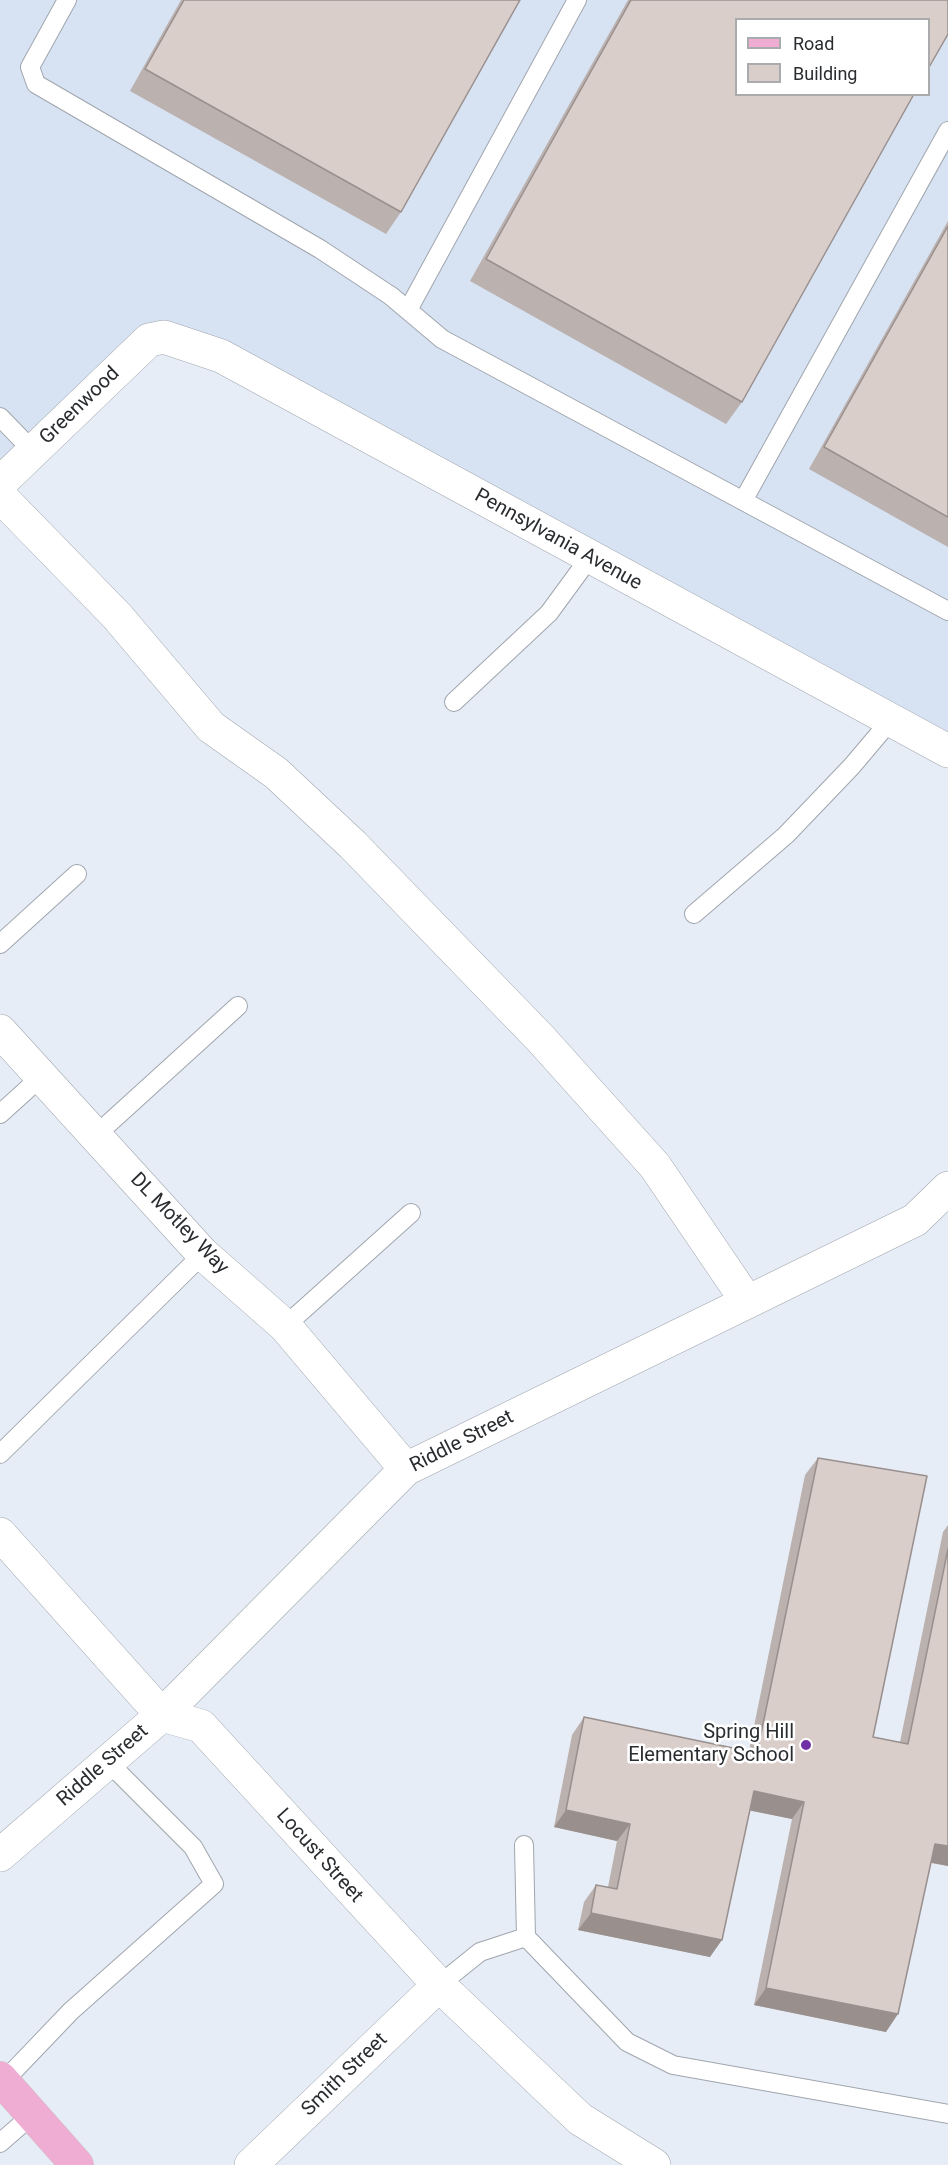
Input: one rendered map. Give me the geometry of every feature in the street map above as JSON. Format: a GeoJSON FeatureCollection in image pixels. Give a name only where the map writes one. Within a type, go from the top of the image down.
{"type":"FeatureCollection","features":[{"type":"Feature","properties":{"kind":"main road"},"geometry":{"type":"LineString","coordinates":[[1,2080],[77,2165]]}},
{"type":"Feature","properties":{"kind":"street","name":"Greenwood"},"geometry":{"type":"LineString","coordinates":[[0,483],[149,340],[164,337]]}},
{"type":"Feature","properties":{"kind":"street","name":"Pennsylvania Avenue"},"geometry":{"type":"LineString","coordinates":[[164,337],[221,356],[948,751]]}},
{"type":"Feature","properties":{"kind":"street"},"geometry":{"type":"LineString","coordinates":[[0,496],[117,615],[211,727],[276,773],[352,845],[540,1040],[655,1166],[746,1300]]}},
{"type":"Feature","properties":{"kind":"street","name":"DL Motley Way"},"geometry":{"type":"LineString","coordinates":[[0,1031],[203,1254],[285,1326],[406,1469]]}},
{"type":"Feature","properties":{"kind":"street","name":"Riddle Street"},"geometry":{"type":"LineString","coordinates":[[0,1856],[162,1715],[406,1469],[746,1300],[915,1220],[948,1188]]}},
{"type":"Feature","properties":{"kind":"street"},"geometry":{"type":"LineString","coordinates":[[0,1534],[162,1715]]}},
{"type":"Feature","properties":{"kind":"street","name":"Locust Street"},"geometry":{"type":"LineString","coordinates":[[162,1715],[201,1726],[439,1984],[580,2119],[654,2165]]}},
{"type":"Feature","properties":{"kind":"street","name":"Smith Street"},"geometry":{"type":"LineString","coordinates":[[251,2165],[439,1984]]}},
{"type":"Feature","properties":{"kind":"lane"},"geometry":{"type":"LineString","coordinates":[[67,0],[30,68],[36,84],[320,249],[391,296],[442,339],[948,611]]}},
{"type":"Feature","properties":{"kind":"lane"},"geometry":{"type":"LineString","coordinates":[[408,310],[577,0]]}},
{"type":"Feature","properties":{"kind":"lane"},"geometry":{"type":"LineString","coordinates":[[743,501],[948,131]]}},
{"type":"Feature","properties":{"kind":"lane"},"geometry":{"type":"LineString","coordinates":[[0,417],[33,451]]}},
{"type":"Feature","properties":{"kind":"lane"},"geometry":{"type":"LineString","coordinates":[[454,702],[549,613],[590,557]]}},
{"type":"Feature","properties":{"kind":"lane"},"geometry":{"type":"LineString","coordinates":[[694,914],[786,835],[852,766],[890,721]]}},
{"type":"Feature","properties":{"kind":"lane"},"geometry":{"type":"LineString","coordinates":[[0,944],[77,874]]}},
{"type":"Feature","properties":{"kind":"lane"},"geometry":{"type":"LineString","coordinates":[[96,1135],[238,1006]]}},
{"type":"Feature","properties":{"kind":"lane"},"geometry":{"type":"LineString","coordinates":[[0,1114],[42,1077]]}},
{"type":"Feature","properties":{"kind":"lane"},"geometry":{"type":"LineString","coordinates":[[285,1326],[411,1213]]}},
{"type":"Feature","properties":{"kind":"lane"},"geometry":{"type":"LineString","coordinates":[[0,1454],[203,1254]]}},
{"type":"Feature","properties":{"kind":"lane"},"geometry":{"type":"LineString","coordinates":[[1,2080],[71,2011],[214,1884],[194,1847],[108,1762]]}},
{"type":"Feature","properties":{"kind":"lane"},"geometry":{"type":"LineString","coordinates":[[524,1845],[526,1937],[627,2042],[673,2064],[948,2114]]}},
{"type":"Feature","properties":{"kind":"lane"},"geometry":{"type":"LineString","coordinates":[[439,1984],[480,1952],[526,1937]]}},
{"type":"Feature","properties":{"kind":"lane"},"geometry":{"type":"LineString","coordinates":[[0,2143],[33,2115]]}},
{"type":"Feature","properties":{"kind":"shaded area"},"geometry":{"type":"Polygon","coordinates":[[[0,0],[948,0],[948,756],[165,337],[0,479],[0,0]]]}},
{"type":"Feature","properties":{"kind":"building"},"geometry":{"type":"Polygon","coordinates":[[[184,0],[520,0],[401,212],[145,69],[184,0]]]}},
{"type":"Feature","properties":{"kind":"building"},"geometry":{"type":"Polygon","coordinates":[[[631,0],[948,0],[948,34],[930,66],[930,18],[735,18],[735,96],[913,96],[742,402],[486,259],[631,0]]]}},
{"type":"Feature","properties":{"kind":"building"},"geometry":{"type":"Polygon","coordinates":[[[948,226],[948,517],[824,447],[948,226]]]}},
{"type":"Feature","properties":{"kind":"building","name":"Spring Hill Elementary School"},"geometry":{"type":"Polygon","coordinates":[[[818,1458],[927,1476],[873,1737],[908,1744],[948,1549],[948,1846],[935,1844],[898,2014],[766,1988],[804,1802],[754,1791],[722,1940],[591,1913],[596,1885],[617,1889],[630,1824],[566,1810],[584,1717],[757,1753],[818,1458]]]}},
{"type":"Feature","properties":{"kind":"place","name":"Spring Hill Elementary School"},"geometry":{"type":"Point","coordinates":[806,1745]}}]}
